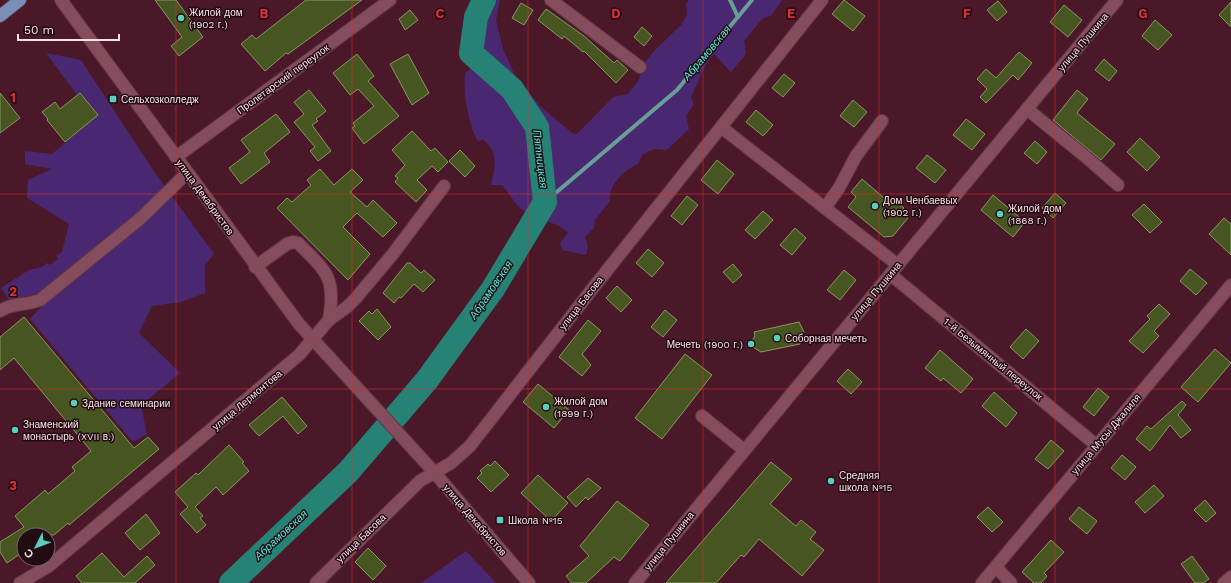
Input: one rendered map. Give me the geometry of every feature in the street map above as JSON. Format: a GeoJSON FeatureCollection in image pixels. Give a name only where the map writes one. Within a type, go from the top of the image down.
{"type":"FeatureCollection","features":[{"type":"Feature","properties":{"kind":"main road"},"geometry":{"type":"LineString","coordinates":[[0,16],[20,0]]}},
{"type":"Feature","properties":{"kind":"street","name":"улица Декабристов"},"geometry":{"type":"LineString","coordinates":[[60,0],[255,267],[312,340],[434,472],[529,583]]}},
{"type":"Feature","properties":{"kind":"street","name":"Пролетарский переулок"},"geometry":{"type":"LineString","coordinates":[[176,157],[390,0]]}},
{"type":"Feature","properties":{"kind":"street"},"geometry":{"type":"LineString","coordinates":[[551,0],[640,67]]}},
{"type":"Feature","properties":{"kind":"street","name":"улица Басова"},"geometry":{"type":"LineString","coordinates":[[316,583],[420,482],[434,472],[451,463],[470,446],[720,127],[822,0]]}},
{"type":"Feature","properties":{"kind":"street","name":"улица Пушкина"},"geometry":{"type":"LineString","coordinates":[[635,583],[1117,0]]}},
{"type":"Feature","properties":{"kind":"street"},"geometry":{"type":"LineString","coordinates":[[1026,109],[1086,157],[1118,185]]}},
{"type":"Feature","properties":{"kind":"street"},"geometry":{"type":"LineString","coordinates":[[825,208],[839,188],[856,156],[882,121]]}},
{"type":"Feature","properties":{"kind":"street","name":"1-й Безымянный переулок"},"geometry":{"type":"LineString","coordinates":[[720,127],[825,208],[894,270],[1096,445]]}},
{"type":"Feature","properties":{"kind":"street"},"geometry":{"type":"LineString","coordinates":[[0,311],[9,305],[32,304],[40,300],[141,218],[187,173]]}},
{"type":"Feature","properties":{"kind":"street","name":"улица Лермонтова"},"geometry":{"type":"LineString","coordinates":[[20,583],[37,574],[64,554],[288,366],[329,320],[347,307],[356,298],[392,255],[444,186]]}},
{"type":"Feature","properties":{"kind":"street"},"geometry":{"type":"LineString","coordinates":[[255,267],[287,244],[293,242],[298,243],[329,277],[332,300],[329,320]]}},
{"type":"Feature","properties":{"kind":"street","name":"улица Мусы Джалиля"},"geometry":{"type":"LineString","coordinates":[[982,583],[1231,285]]}},
{"type":"Feature","properties":{"kind":"street"},"geometry":{"type":"LineString","coordinates":[[702,416],[744,450]]}},
{"type":"Feature","properties":{"kind":"street"},"geometry":{"type":"LineString","coordinates":[[996,567],[1011,583]]}},
{"type":"Feature","properties":{"kind":"street"},"geometry":{"type":"LineString","coordinates":[[1224,583],[1231,577]]}},
{"type":"Feature","properties":{"kind":"shaded area"},"geometry":{"type":"Polygon","coordinates":[[[478,0],[500,0],[496,21],[503,49],[515,76],[541,107],[572,133],[577,134],[613,97],[628,94],[638,81],[645,62],[655,50],[682,24],[687,15],[686,4],[689,0],[782,0],[772,15],[762,19],[744,41],[746,54],[731,72],[714,54],[710,58],[691,97],[694,104],[686,116],[689,129],[667,150],[654,149],[643,154],[638,164],[633,166],[618,178],[612,189],[610,201],[595,220],[594,228],[585,237],[588,246],[586,255],[562,250],[560,243],[568,233],[565,230],[521,209],[502,185],[491,185],[494,172],[494,155],[488,144],[483,140],[478,141],[475,135],[469,117],[464,87],[466,72],[474,64],[479,44],[479,41],[470,40],[469,34],[478,0]]]}},
{"type":"Feature","properties":{"kind":"shaded area"},"geometry":{"type":"Polygon","coordinates":[[[46,53],[81,60],[155,173],[214,254],[205,265],[205,293],[181,302],[152,306],[139,333],[180,373],[141,405],[147,434],[133,442],[30,319],[49,299],[45,292],[9,300],[1,288],[29,270],[42,267],[47,263],[50,265],[58,259],[56,256],[62,252],[69,224],[27,198],[28,180],[52,169],[25,164],[25,151],[52,154],[98,115],[80,93],[77,95],[46,53]]]}},
{"type":"Feature","properties":{"kind":"shaded area"},"geometry":{"type":"Polygon","coordinates":[[[466,551],[496,583],[421,583],[466,551]]]}},
{"type":"Feature","properties":{"kind":"building"},"geometry":{"type":"Polygon","coordinates":[[[155,0],[176,0],[203,37],[179,56],[171,46],[182,37],[155,0]]]}},
{"type":"Feature","properties":{"kind":"building"},"geometry":{"type":"Polygon","coordinates":[[[306,0],[362,0],[288,54],[286,53],[265,71],[241,44],[252,35],[256,39],[306,0]]]}},
{"type":"Feature","properties":{"kind":"building"},"geometry":{"type":"Polygon","coordinates":[[[844,0],[865,16],[853,31],[832,14],[844,0]]]}},
{"type":"Feature","properties":{"kind":"building"},"geometry":{"type":"Polygon","coordinates":[[[998,1],[1007,12],[997,21],[987,10],[998,1]]]}},
{"type":"Feature","properties":{"kind":"building"},"geometry":{"type":"Polygon","coordinates":[[[1231,2],[1231,27],[1219,15],[1231,2]]]}},
{"type":"Feature","properties":{"kind":"building"},"geometry":{"type":"Polygon","coordinates":[[[521,3],[533,10],[524,25],[512,18],[521,3]]]}},
{"type":"Feature","properties":{"kind":"building"},"geometry":{"type":"Polygon","coordinates":[[[1064,5],[1082,20],[1068,37],[1050,22],[1064,5]]]}},
{"type":"Feature","properties":{"kind":"building"},"geometry":{"type":"Polygon","coordinates":[[[546,9],[584,36],[614,63],[617,60],[628,70],[616,83],[584,51],[583,52],[564,36],[562,39],[538,20],[546,9]]]}},
{"type":"Feature","properties":{"kind":"building"},"geometry":{"type":"Polygon","coordinates":[[[410,10],[418,20],[405,30],[399,19],[410,10]]]}},
{"type":"Feature","properties":{"kind":"building"},"geometry":{"type":"Polygon","coordinates":[[[1155,20],[1172,35],[1158,50],[1142,36],[1155,20]]]}},
{"type":"Feature","properties":{"kind":"building"},"geometry":{"type":"Polygon","coordinates":[[[642,27],[652,36],[644,46],[634,37],[642,27]]]}},
{"type":"Feature","properties":{"kind":"building"},"geometry":{"type":"Polygon","coordinates":[[[1019,52],[1032,63],[1018,80],[1013,75],[986,103],[980,97],[987,89],[977,79],[986,69],[996,78],[1019,52]]]}},
{"type":"Feature","properties":{"kind":"building"},"geometry":{"type":"Polygon","coordinates":[[[357,54],[374,76],[368,81],[399,116],[364,144],[352,128],[355,126],[353,123],[374,106],[358,89],[350,95],[333,73],[357,54]]]}},
{"type":"Feature","properties":{"kind":"building"},"geometry":{"type":"Polygon","coordinates":[[[408,54],[429,93],[412,105],[390,64],[408,54]]]}},
{"type":"Feature","properties":{"kind":"building"},"geometry":{"type":"Polygon","coordinates":[[[1104,59],[1117,71],[1109,81],[1095,70],[1104,59]]]}},
{"type":"Feature","properties":{"kind":"building"},"geometry":{"type":"Polygon","coordinates":[[[784,74],[795,83],[783,97],[772,88],[784,74]]]}},
{"type":"Feature","properties":{"kind":"building"},"geometry":{"type":"Polygon","coordinates":[[[309,90],[326,111],[316,119],[318,121],[312,125],[331,151],[318,161],[310,151],[315,147],[294,122],[304,114],[294,102],[309,90]]]}},
{"type":"Feature","properties":{"kind":"building"},"geometry":{"type":"Polygon","coordinates":[[[1077,90],[1088,99],[1077,113],[1115,144],[1101,160],[1053,120],[1077,90]]]}},
{"type":"Feature","properties":{"kind":"building"},"geometry":{"type":"Polygon","coordinates":[[[0,93],[20,118],[0,133],[0,93]]]}},
{"type":"Feature","properties":{"kind":"building"},"geometry":{"type":"Polygon","coordinates":[[[80,93],[98,115],[65,142],[42,112],[55,102],[60,109],[80,93]]]}},
{"type":"Feature","properties":{"kind":"building"},"geometry":{"type":"Polygon","coordinates":[[[853,100],[867,112],[854,127],[840,116],[853,100]]]}},
{"type":"Feature","properties":{"kind":"building"},"geometry":{"type":"Polygon","coordinates":[[[756,110],[773,125],[763,136],[746,122],[756,110]]]}},
{"type":"Feature","properties":{"kind":"building"},"geometry":{"type":"Polygon","coordinates":[[[276,114],[290,132],[264,153],[270,162],[241,184],[229,168],[250,152],[241,140],[276,114]]]}},
{"type":"Feature","properties":{"kind":"building"},"geometry":{"type":"Polygon","coordinates":[[[966,119],[985,134],[972,150],[953,135],[966,119]]]}},
{"type":"Feature","properties":{"kind":"building"},"geometry":{"type":"Polygon","coordinates":[[[412,131],[431,151],[435,148],[448,162],[438,172],[432,166],[417,180],[427,190],[416,202],[395,182],[398,178],[395,176],[405,165],[392,150],[412,131]]]}},
{"type":"Feature","properties":{"kind":"building"},"geometry":{"type":"Polygon","coordinates":[[[1140,138],[1160,157],[1147,171],[1127,152],[1140,138]]]}},
{"type":"Feature","properties":{"kind":"building"},"geometry":{"type":"Polygon","coordinates":[[[1035,141],[1047,152],[1037,164],[1024,153],[1035,141]]]}},
{"type":"Feature","properties":{"kind":"building"},"geometry":{"type":"Polygon","coordinates":[[[460,150],[475,166],[465,177],[449,161],[460,150]]]}},
{"type":"Feature","properties":{"kind":"building"},"geometry":{"type":"Polygon","coordinates":[[[927,155],[946,170],[935,183],[916,168],[927,155]]]}},
{"type":"Feature","properties":{"kind":"building"},"geometry":{"type":"Polygon","coordinates":[[[717,160],[734,174],[718,194],[701,180],[717,160]]]}},
{"type":"Feature","properties":{"kind":"building"},"geometry":{"type":"Polygon","coordinates":[[[320,169],[334,185],[352,169],[363,180],[350,192],[367,207],[373,200],[397,223],[383,237],[357,213],[343,227],[370,254],[348,280],[277,208],[287,198],[292,202],[311,185],[307,180],[320,169]]]}},
{"type":"Feature","properties":{"kind":"building"},"geometry":{"type":"Polygon","coordinates":[[[862,179],[890,203],[894,199],[904,208],[901,212],[908,218],[893,236],[884,237],[848,207],[856,197],[851,192],[862,179]]]}},
{"type":"Feature","properties":{"kind":"building"},"geometry":{"type":"Polygon","coordinates":[[[1055,193],[1066,203],[1053,218],[1042,208],[1055,193]]]}},
{"type":"Feature","properties":{"kind":"building"},"geometry":{"type":"Polygon","coordinates":[[[993,195],[1025,222],[1013,237],[981,210],[993,195]]]}},
{"type":"Feature","properties":{"kind":"building"},"geometry":{"type":"Polygon","coordinates":[[[687,196],[698,205],[682,225],[671,216],[687,196]]]}},
{"type":"Feature","properties":{"kind":"building"},"geometry":{"type":"Polygon","coordinates":[[[1144,204],[1162,222],[1150,233],[1132,215],[1144,204]]]}},
{"type":"Feature","properties":{"kind":"building"},"geometry":{"type":"Polygon","coordinates":[[[763,211],[773,220],[755,239],[745,230],[763,211]]]}},
{"type":"Feature","properties":{"kind":"building"},"geometry":{"type":"Polygon","coordinates":[[[1224,218],[1231,224],[1231,255],[1209,234],[1224,218]]]}},
{"type":"Feature","properties":{"kind":"building"},"geometry":{"type":"Polygon","coordinates":[[[795,228],[806,238],[792,255],[780,245],[795,228]]]}},
{"type":"Feature","properties":{"kind":"building"},"geometry":{"type":"Polygon","coordinates":[[[648,249],[664,263],[652,277],[636,263],[648,249]]]}},
{"type":"Feature","properties":{"kind":"building"},"geometry":{"type":"Polygon","coordinates":[[[407,263],[410,263],[421,273],[424,270],[435,280],[423,292],[414,284],[394,303],[383,293],[407,263]]]}},
{"type":"Feature","properties":{"kind":"building"},"geometry":{"type":"Polygon","coordinates":[[[733,264],[742,275],[733,283],[723,272],[733,264]]]}},
{"type":"Feature","properties":{"kind":"building"},"geometry":{"type":"Polygon","coordinates":[[[1190,269],[1207,283],[1196,295],[1180,281],[1190,269]]]}},
{"type":"Feature","properties":{"kind":"building"},"geometry":{"type":"Polygon","coordinates":[[[844,270],[856,280],[840,300],[827,290],[844,270]]]}},
{"type":"Feature","properties":{"kind":"building"},"geometry":{"type":"Polygon","coordinates":[[[617,286],[632,300],[621,312],[606,298],[617,286]]]}},
{"type":"Feature","properties":{"kind":"building"},"geometry":{"type":"Polygon","coordinates":[[[1159,304],[1170,314],[1154,331],[1159,336],[1143,353],[1129,341],[1150,319],[1147,316],[1159,304]]]}},
{"type":"Feature","properties":{"kind":"building"},"geometry":{"type":"Polygon","coordinates":[[[377,309],[391,327],[378,340],[359,321],[369,311],[372,314],[377,309]]]}},
{"type":"Feature","properties":{"kind":"building"},"geometry":{"type":"Polygon","coordinates":[[[665,310],[677,320],[663,337],[651,327],[665,310]]]}},
{"type":"Feature","properties":{"kind":"building","name":"Здание семинарии"},"geometry":{"type":"Polygon","coordinates":[[[24,317],[134,448],[148,437],[159,449],[69,525],[68,523],[56,533],[56,527],[24,527],[15,516],[45,490],[48,494],[75,471],[72,467],[91,451],[14,358],[0,370],[0,337],[24,317]]]}},
{"type":"Feature","properties":{"kind":"building"},"geometry":{"type":"Polygon","coordinates":[[[588,320],[601,331],[582,354],[591,365],[582,376],[559,357],[588,320]]]}},
{"type":"Feature","properties":{"kind":"building","name":"Соборная мечеть"},"geometry":{"type":"Polygon","coordinates":[[[799,322],[804,332],[800,340],[800,344],[761,352],[751,346],[751,342],[755,336],[754,332],[799,322]]]}},
{"type":"Feature","properties":{"kind":"building"},"geometry":{"type":"Polygon","coordinates":[[[1026,329],[1039,341],[1023,359],[1010,347],[1026,329]]]}},
{"type":"Feature","properties":{"kind":"building"},"geometry":{"type":"Polygon","coordinates":[[[1215,349],[1231,363],[1198,402],[1181,387],[1215,349]]]}},
{"type":"Feature","properties":{"kind":"building"},"geometry":{"type":"Polygon","coordinates":[[[940,350],[973,379],[961,393],[943,378],[941,381],[925,368],[940,350]]]}},
{"type":"Feature","properties":{"kind":"building"},"geometry":{"type":"Polygon","coordinates":[[[685,354],[712,375],[662,439],[635,418],[685,354]]]}},
{"type":"Feature","properties":{"kind":"building"},"geometry":{"type":"Polygon","coordinates":[[[848,369],[862,382],[851,394],[837,381],[848,369]]]}},
{"type":"Feature","properties":{"kind":"building"},"geometry":{"type":"Polygon","coordinates":[[[538,384],[569,410],[554,428],[523,402],[538,384]]]}},
{"type":"Feature","properties":{"kind":"building"},"geometry":{"type":"Polygon","coordinates":[[[1098,388],[1109,397],[1094,416],[1083,407],[1098,388]]]}},
{"type":"Feature","properties":{"kind":"building"},"geometry":{"type":"Polygon","coordinates":[[[994,392],[1017,413],[1006,427],[982,406],[994,392]]]}},
{"type":"Feature","properties":{"kind":"building"},"geometry":{"type":"Polygon","coordinates":[[[282,397],[307,426],[298,434],[283,416],[259,436],[249,425],[282,397]]]}},
{"type":"Feature","properties":{"kind":"building"},"geometry":{"type":"Polygon","coordinates":[[[1182,401],[1186,405],[1178,415],[1191,430],[1181,438],[1170,425],[1150,451],[1136,439],[1147,426],[1151,429],[1182,401]]]}},
{"type":"Feature","properties":{"kind":"building"},"geometry":{"type":"Polygon","coordinates":[[[1051,440],[1064,451],[1048,469],[1035,459],[1051,440]]]}},
{"type":"Feature","properties":{"kind":"building"},"geometry":{"type":"Polygon","coordinates":[[[229,445],[244,462],[242,463],[249,471],[223,495],[216,487],[195,507],[203,516],[200,518],[206,525],[197,533],[180,514],[188,507],[175,492],[196,473],[198,475],[229,445]]]}},
{"type":"Feature","properties":{"kind":"building"},"geometry":{"type":"Polygon","coordinates":[[[1122,455],[1136,467],[1125,480],[1111,468],[1122,455]]]}},
{"type":"Feature","properties":{"kind":"building"},"geometry":{"type":"Polygon","coordinates":[[[495,461],[509,475],[491,492],[477,478],[482,473],[480,471],[488,464],[490,466],[495,461]]]}},
{"type":"Feature","properties":{"kind":"building"},"geometry":{"type":"Polygon","coordinates":[[[771,462],[792,479],[770,504],[796,526],[801,520],[816,532],[810,539],[824,550],[802,576],[759,539],[744,557],[741,555],[716,583],[666,583],[771,462]]]}},
{"type":"Feature","properties":{"kind":"building"},"geometry":{"type":"Polygon","coordinates":[[[538,475],[568,503],[551,521],[521,493],[538,475]]]}},
{"type":"Feature","properties":{"kind":"building"},"geometry":{"type":"Polygon","coordinates":[[[588,478],[601,488],[588,500],[586,497],[576,507],[567,497],[588,478]]]}},
{"type":"Feature","properties":{"kind":"building"},"geometry":{"type":"Polygon","coordinates":[[[1154,485],[1164,496],[1145,513],[1135,502],[1154,485]]]}},
{"type":"Feature","properties":{"kind":"building"},"geometry":{"type":"Polygon","coordinates":[[[1205,500],[1216,513],[1206,522],[1194,510],[1205,500]]]}},
{"type":"Feature","properties":{"kind":"building"},"geometry":{"type":"Polygon","coordinates":[[[617,501],[649,525],[620,561],[614,557],[586,583],[572,583],[566,576],[589,556],[580,546],[617,501]]]}},
{"type":"Feature","properties":{"kind":"building"},"geometry":{"type":"Polygon","coordinates":[[[988,507],[1003,522],[992,532],[977,517],[988,507]]]}},
{"type":"Feature","properties":{"kind":"building"},"geometry":{"type":"Polygon","coordinates":[[[1079,507],[1097,521],[1087,534],[1069,519],[1079,507]]]}},
{"type":"Feature","properties":{"kind":"building"},"geometry":{"type":"Polygon","coordinates":[[[146,514],[160,533],[140,550],[125,533],[146,514]]]}},
{"type":"Feature","properties":{"kind":"building","name":"Здание семинарии"},"geometry":{"type":"Polygon","coordinates":[[[16,532],[16,557],[7,563],[0,552],[0,542],[16,532]]]}},
{"type":"Feature","properties":{"kind":"building"},"geometry":{"type":"Polygon","coordinates":[[[1051,540],[1064,552],[1044,573],[1047,576],[1041,583],[1034,583],[1022,572],[1051,540]]]}},
{"type":"Feature","properties":{"kind":"building"},"geometry":{"type":"Polygon","coordinates":[[[368,548],[386,566],[373,580],[355,562],[368,548]]]}},
{"type":"Feature","properties":{"kind":"building"},"geometry":{"type":"Polygon","coordinates":[[[102,553],[124,577],[147,556],[155,565],[135,583],[82,583],[76,576],[102,553]]]}},
{"type":"Feature","properties":{"kind":"building"},"geometry":{"type":"Polygon","coordinates":[[[1192,556],[1209,579],[1203,583],[1195,583],[1181,564],[1192,556]]]}},
{"type":"Feature","properties":{"kind":"waterway","name":"Абрамовская"},"geometry":{"type":"LineString","coordinates":[[231,583],[348,472],[427,380],[493,289],[545,202],[537,127],[512,89],[471,53],[476,17],[484,0]]}},
{"type":"Feature","properties":{"kind":"waterway"},"geometry":{"type":"LineString","coordinates":[[730,0],[738,17]]}},
{"type":"Feature","properties":{"kind":"waterway","name":"Абрамовская"},"geometry":{"type":"LineString","coordinates":[[545,202],[677,90],[752,0]]}},
{"type":"Feature","properties":{"kind":"place","name":"Жилой дом (1902 г.)"},"geometry":{"type":"Point","coordinates":[181,18]}},
{"type":"Feature","properties":{"kind":"place","name":"Сельхозколледж"},"geometry":{"type":"Point","coordinates":[113,99]}},
{"type":"Feature","properties":{"kind":"place","name":"Дом Ченбаевых (1902 г.)"},"geometry":{"type":"Point","coordinates":[875,206]}},
{"type":"Feature","properties":{"kind":"place","name":"Жилой дом (1868 г.)"},"geometry":{"type":"Point","coordinates":[1000,214]}},
{"type":"Feature","properties":{"kind":"place","name":"Соборная мечеть"},"geometry":{"type":"Point","coordinates":[777,338]}},
{"type":"Feature","properties":{"kind":"place","name":"Мечеть (1900 г.)"},"geometry":{"type":"Point","coordinates":[751,344]}},
{"type":"Feature","properties":{"kind":"place","name":"Здание семинарии"},"geometry":{"type":"Point","coordinates":[74,403]}},
{"type":"Feature","properties":{"kind":"place","name":"Жилой дом (1899 г.)"},"geometry":{"type":"Point","coordinates":[546,407]}},
{"type":"Feature","properties":{"kind":"place","name":"Знаменский монастырь (XVII в.)"},"geometry":{"type":"Point","coordinates":[15,430]}},
{"type":"Feature","properties":{"kind":"place","name":"Средняя школа №15"},"geometry":{"type":"Point","coordinates":[831,481]}},
{"type":"Feature","properties":{"kind":"place","name":"Школа №15"},"geometry":{"type":"Point","coordinates":[500,520]}},
{"type":"Feature","properties":{"kind":"water label","name":"Пятницкая"},"geometry":{"type":"Point","coordinates":[540,159]}}]}
